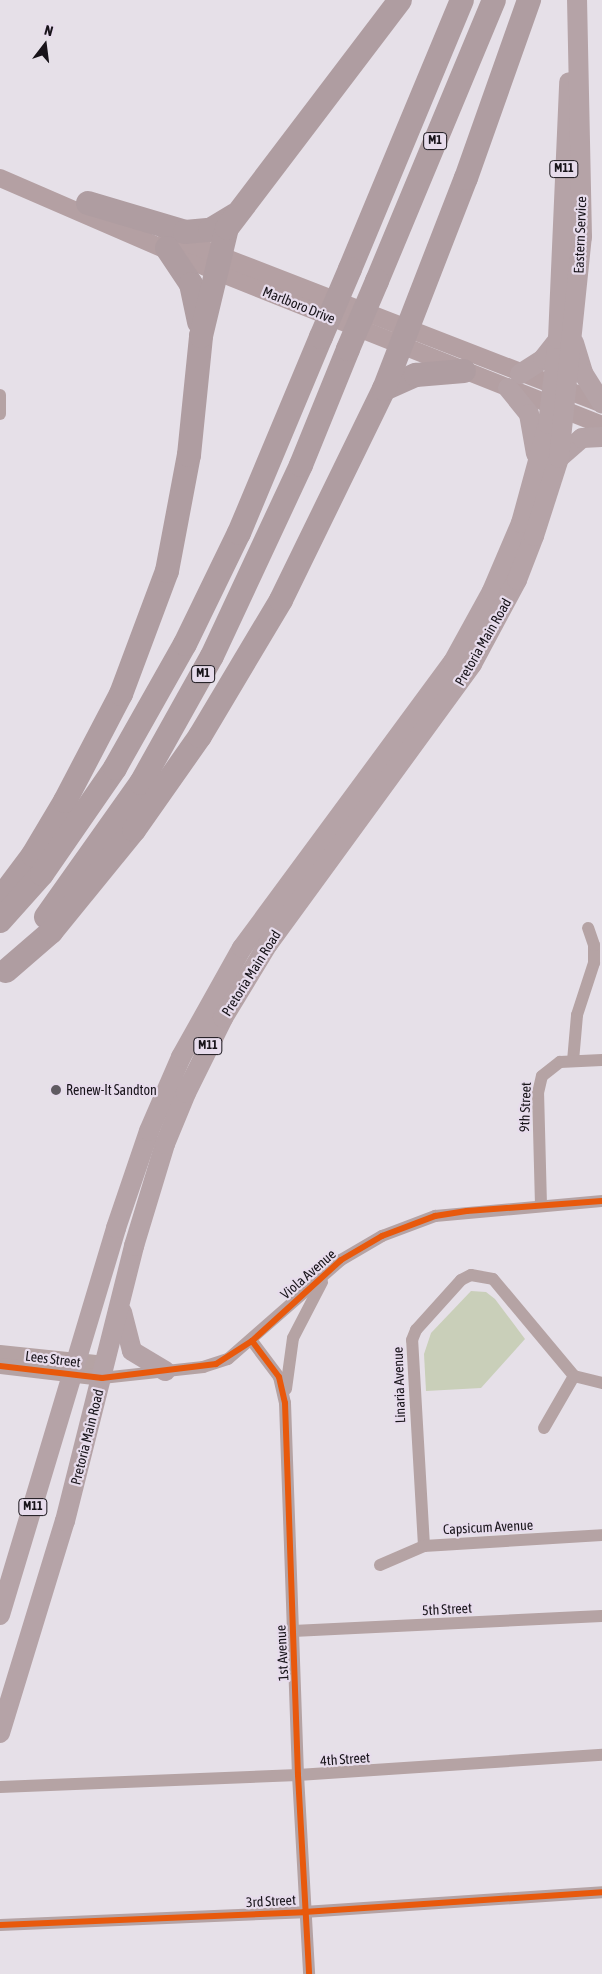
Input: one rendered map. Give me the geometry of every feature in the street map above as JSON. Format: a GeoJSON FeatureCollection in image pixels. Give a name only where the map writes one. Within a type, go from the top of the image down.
{"type":"FeatureCollection","features":[{"type":"Feature","properties":{"kind":"highway"},"geometry":{"type":"LineString","coordinates":[[0,899],[33,855],[121,694],[144,637],[167,571],[182,502],[201,336],[227,228],[400,0]]}},
{"type":"Feature","properties":{"kind":"highway","name":"M1"},"geometry":{"type":"LineString","coordinates":[[0,921],[42,874],[114,768],[185,644],[239,533],[462,0]]}},
{"type":"Feature","properties":{"kind":"highway","name":"M1"},"geometry":{"type":"LineString","coordinates":[[3,974],[101,844],[170,734],[258,560],[377,282],[494,0]]}},
{"type":"Feature","properties":{"kind":"highway"},"geometry":{"type":"LineString","coordinates":[[3,974],[33,951],[87,892],[200,736],[281,600],[384,389],[466,178],[529,0]]}},
{"type":"Feature","properties":{"kind":"highway"},"geometry":{"type":"LineString","coordinates":[[88,203],[185,232],[210,230],[238,212]]}},
{"type":"Feature","properties":{"kind":"highway"},"geometry":{"type":"LineString","coordinates":[[167,248],[191,284],[201,336]]}},
{"type":"Feature","properties":{"kind":"highway"},"geometry":{"type":"LineString","coordinates":[[384,389],[416,375],[464,371]]}},
{"type":"Feature","properties":{"kind":"main road","name":"Eastern Service"},"geometry":{"type":"LineString","coordinates":[[556,406],[565,336],[582,237],[577,0]]}},
{"type":"Feature","properties":{"kind":"main road","name":"Marlboro Drive"},"geometry":{"type":"LineString","coordinates":[[0,166],[88,203],[217,264],[514,381],[556,406],[602,425]]}},
{"type":"Feature","properties":{"kind":"main road","name":"Marlboro Drive"},"geometry":{"type":"LineString","coordinates":[[0,178],[167,248],[217,264]]}},
{"type":"Feature","properties":{"kind":"main road"},"geometry":{"type":"LineString","coordinates":[[538,470],[532,420],[514,381],[543,359],[565,336],[579,365],[602,403]]}},
{"type":"Feature","properties":{"kind":"main road","name":"Marlboro Drive"},"geometry":{"type":"LineString","coordinates":[[403,338],[464,371],[514,381],[558,386],[602,403]]}},
{"type":"Feature","properties":{"kind":"main road","name":"Pretoria Main Road"},"geometry":{"type":"LineString","coordinates":[[0,1733],[25,1662],[122,1297],[165,1144],[206,1050],[268,944],[477,656],[517,580],[559,458],[556,406]]}},
{"type":"Feature","properties":{"kind":"main road","name":"Pretoria Main Road"},"geometry":{"type":"LineString","coordinates":[[0,1615],[149,1131],[187,1045],[248,940],[453,662],[492,592],[521,523],[556,406]]}},
{"type":"Feature","properties":{"kind":"main road"},"geometry":{"type":"LineString","coordinates":[[559,458],[582,438],[602,437]]}},
{"type":"Feature","properties":{"kind":"main road"},"geometry":{"type":"LineString","coordinates":[[122,1297],[124,1330],[132,1351],[165,1371]]}},
{"type":"Feature","properties":{"kind":"street"},"geometry":{"type":"LineString","coordinates":[[0,395],[0,414]]}},
{"type":"Feature","properties":{"kind":"street"},"geometry":{"type":"LineString","coordinates":[[574,1061],[577,1015],[594,963],[594,946],[588,928]]}},
{"type":"Feature","properties":{"kind":"street","name":"9th Street"},"geometry":{"type":"LineString","coordinates":[[541,1205],[538,1084],[552,1064],[602,1060]]}},
{"type":"Feature","properties":{"kind":"street","name":"Viola Avenue"},"geometry":{"type":"LineString","coordinates":[[103,1371],[123,1374],[165,1371],[216,1364],[252,1341],[330,1270],[382,1236],[435,1216],[602,1201]]}},
{"type":"Feature","properties":{"kind":"street","name":"Viola Avenue"},"geometry":{"type":"LineString","coordinates":[[286,1403],[293,1338],[330,1270]]}},
{"type":"Feature","properties":{"kind":"street","name":"Linaria Avenue"},"geometry":{"type":"LineString","coordinates":[[424,1546],[411,1350],[416,1330],[422,1323],[461,1280],[483,1275],[497,1283],[574,1376]]}},
{"type":"Feature","properties":{"kind":"street","name":"1st Avenue"},"geometry":{"type":"LineString","coordinates":[[252,1341],[279,1377],[286,1403],[298,1775],[304,1912],[309,1974]]}},
{"type":"Feature","properties":{"kind":"street","name":"Lees Street"},"geometry":{"type":"LineString","coordinates":[[0,1353],[103,1371]]}},
{"type":"Feature","properties":{"kind":"street","name":"Lees Street"},"geometry":{"type":"LineString","coordinates":[[0,1366],[75,1367]]}},
{"type":"Feature","properties":{"kind":"street"},"geometry":{"type":"LineString","coordinates":[[544,1428],[574,1376],[602,1383]]}},
{"type":"Feature","properties":{"kind":"street","name":"Capsicum Avenue"},"geometry":{"type":"LineString","coordinates":[[380,1565],[424,1546],[602,1535]]}},
{"type":"Feature","properties":{"kind":"street","name":"5th Street"},"geometry":{"type":"LineString","coordinates":[[294,1631],[602,1616]]}},
{"type":"Feature","properties":{"kind":"street","name":"4th Street"},"geometry":{"type":"LineString","coordinates":[[0,1787],[298,1775],[602,1755]]}},
{"type":"Feature","properties":{"kind":"street","name":"3rd Street"},"geometry":{"type":"LineString","coordinates":[[0,1925],[304,1912],[602,1892]]}},
{"type":"Feature","properties":{"kind":"green space"},"geometry":{"type":"Polygon","coordinates":[[[471,1291],[486,1292],[495,1299],[525,1339],[481,1388],[426,1391],[424,1354],[431,1333],[471,1291]]]}},
{"type":"Feature","properties":{"kind":"cycle path"},"geometry":{"type":"LineString","coordinates":[[0,1366],[102,1378],[216,1364],[252,1341],[341,1260],[382,1236],[435,1216],[467,1211],[602,1201]]}},
{"type":"Feature","properties":{"kind":"cycle path"},"geometry":{"type":"LineString","coordinates":[[252,1341],[279,1377],[285,1403],[298,1775],[309,1974]]}},
{"type":"Feature","properties":{"kind":"cycle path"},"geometry":{"type":"LineString","coordinates":[[0,1925],[304,1912],[602,1892]]}},
{"type":"Feature","properties":{"kind":"place","name":"Renew-It Sandton"},"geometry":{"type":"Point","coordinates":[56,1090]}}]}
